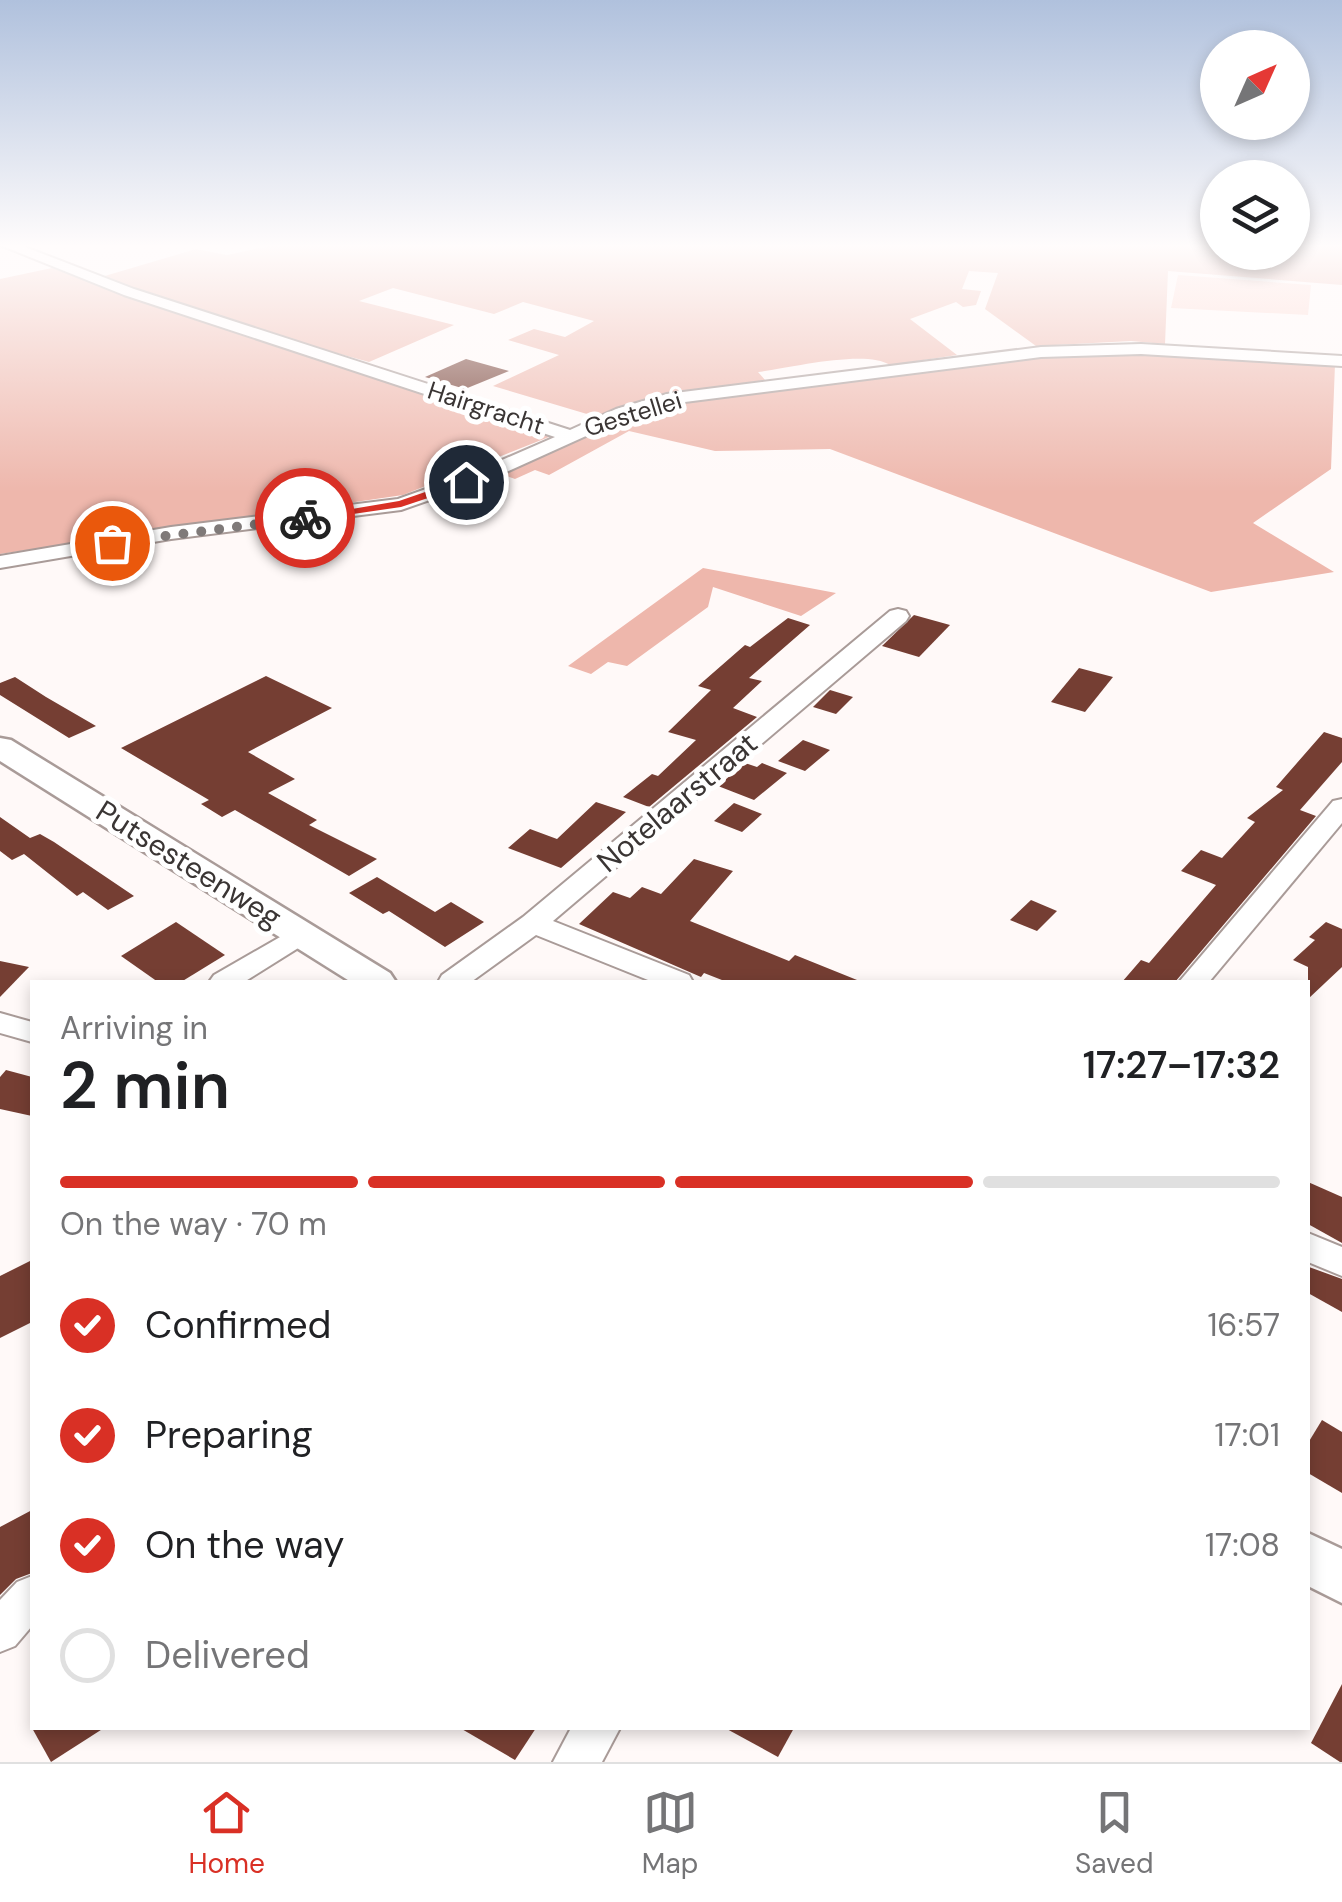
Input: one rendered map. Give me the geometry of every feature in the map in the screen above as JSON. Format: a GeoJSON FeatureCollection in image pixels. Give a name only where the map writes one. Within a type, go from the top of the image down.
{"type":"FeatureCollection","features":[{"type":"Feature","properties":{"kind":"main road","name":"Putsesteenweg"},"geometry":{"type":"LineString","coordinates":[[0,746],[374,980]]}},
{"type":"Feature","properties":{"kind":"main road"},"geometry":{"type":"LineString","coordinates":[[1310,1558],[1342,1578]]}},
{"type":"Feature","properties":{"kind":"street","name":"Hairgracht"},"geometry":{"type":"LineString","coordinates":[[237,327],[568,435]]}},
{"type":"Feature","properties":{"kind":"street","name":"Gestellei"},"geometry":{"type":"LineString","coordinates":[[0,562],[172,532],[401,504],[486,474],[568,435],[667,399],[993,356],[1141,349],[1342,361]]}},
{"type":"Feature","properties":{"kind":"street","name":"Notelaarstraat"},"geometry":{"type":"LineString","coordinates":[[455,980],[533,924],[898,616]]}},
{"type":"Feature","properties":{"kind":"street"},"geometry":{"type":"LineString","coordinates":[[1195,980],[1342,807]]}},
{"type":"Feature","properties":{"kind":"street"},"geometry":{"type":"LineString","coordinates":[[533,924],[674,980]]}},
{"type":"Feature","properties":{"kind":"street"},"geometry":{"type":"LineString","coordinates":[[227,980],[301,934]]}},
{"type":"Feature","properties":{"kind":"street"},"geometry":{"type":"LineString","coordinates":[[0,1024],[30,1032]]}},
{"type":"Feature","properties":{"kind":"street"},"geometry":{"type":"LineString","coordinates":[[1310,1248],[1342,1262]]}},
{"type":"Feature","properties":{"kind":"street"},"geometry":{"type":"LineString","coordinates":[[0,1632],[30,1598]]}},
{"type":"Feature","properties":{"kind":"street"},"geometry":{"type":"LineString","coordinates":[[576,1762],[596,1730]]}},
{"type":"Feature","properties":{"kind":"shaded area"},"geometry":{"type":"Polygon","coordinates":[[[0,327],[218,327],[258,333],[241,327],[449,327],[369,362],[286,339],[554,435],[403,495],[0,554],[0,327]]]}},
{"type":"Feature","properties":{"kind":"shaded area"},"geometry":{"type":"Polygon","coordinates":[[[583,327],[921,327],[957,355],[890,365],[846,359],[758,372],[765,380],[663,394],[597,417],[493,386],[559,355],[508,340],[534,329],[565,337],[583,327]]]}},
{"type":"Feature","properties":{"kind":"shaded area"},"geometry":{"type":"Polygon","coordinates":[[[1010,327],[1166,327],[1165,344],[1131,341],[1036,346],[1010,327]]]}},
{"type":"Feature","properties":{"kind":"shaded area"},"geometry":{"type":"Polygon","coordinates":[[[1098,353],[1208,355],[1335,364],[1331,469],[1253,523],[1334,572],[1211,592],[830,449],[715,451],[629,431],[549,475],[535,470],[515,479],[499,473],[612,423],[672,402],[994,360],[1098,353]]]}},
{"type":"Feature","properties":{"kind":"shaded area"},"geometry":{"type":"Polygon","coordinates":[[[703,568],[836,593],[801,616],[713,587],[708,607],[627,666],[608,662],[591,674],[568,666],[703,568]]]}},
{"type":"Feature","properties":{"kind":"building"},"geometry":{"type":"Polygon","coordinates":[[[466,359],[509,371],[465,389],[425,377],[466,359]]]}},
{"type":"Feature","properties":{"kind":"building"},"geometry":{"type":"Polygon","coordinates":[[[914,615],[950,625],[919,657],[882,646],[914,615]]]}},
{"type":"Feature","properties":{"kind":"building"},"geometry":{"type":"Polygon","coordinates":[[[788,618],[810,625],[749,678],[762,681],[733,708],[757,717],[649,807],[623,797],[652,774],[658,776],[696,740],[668,732],[711,690],[698,686],[745,645],[750,647],[788,618]]]}},
{"type":"Feature","properties":{"kind":"building"},"geometry":{"type":"Polygon","coordinates":[[[1079,668],[1113,677],[1085,712],[1051,702],[1079,668]]]}},
{"type":"Feature","properties":{"kind":"building"},"geometry":{"type":"Polygon","coordinates":[[[266,676],[332,708],[248,752],[295,779],[268,793],[317,820],[309,825],[377,859],[349,876],[235,810],[222,817],[201,804],[209,800],[121,748],[266,676]]]}},
{"type":"Feature","properties":{"kind":"building"},"geometry":{"type":"Polygon","coordinates":[[[15,677],[96,726],[69,738],[0,695],[0,683],[15,677]]]}},
{"type":"Feature","properties":{"kind":"building"},"geometry":{"type":"Polygon","coordinates":[[[830,690],[853,697],[836,714],[813,707],[830,690]]]}},
{"type":"Feature","properties":{"kind":"building"},"geometry":{"type":"Polygon","coordinates":[[[1324,732],[1342,738],[1342,762],[1300,810],[1316,816],[1177,980],[1124,980],[1141,960],[1149,963],[1216,885],[1181,871],[1201,850],[1222,858],[1255,822],[1247,818],[1283,790],[1276,787],[1324,732]]]}},
{"type":"Feature","properties":{"kind":"building"},"geometry":{"type":"Polygon","coordinates":[[[803,740],[830,750],[805,771],[778,761],[803,740]]]}},
{"type":"Feature","properties":{"kind":"building"},"geometry":{"type":"Polygon","coordinates":[[[745,763],[757,767],[762,763],[787,773],[754,800],[718,786],[745,763]]]}},
{"type":"Feature","properties":{"kind":"building"},"geometry":{"type":"Polygon","coordinates":[[[596,802],[626,812],[561,868],[508,848],[530,829],[557,839],[596,802]]]}},
{"type":"Feature","properties":{"kind":"building"},"geometry":{"type":"Polygon","coordinates":[[[734,803],[762,814],[742,832],[714,821],[734,803]]]}},
{"type":"Feature","properties":{"kind":"building"},"geometry":{"type":"Polygon","coordinates":[[[0,817],[30,838],[40,834],[54,842],[134,896],[108,910],[83,892],[77,896],[24,854],[12,860],[0,851],[0,817]]]}},
{"type":"Feature","properties":{"kind":"building"},"geometry":{"type":"Polygon","coordinates":[[[694,859],[733,871],[690,921],[789,961],[795,955],[857,980],[722,980],[704,973],[701,977],[579,924],[613,892],[630,898],[642,887],[661,894],[694,859]]]}},
{"type":"Feature","properties":{"kind":"building"},"geometry":{"type":"Polygon","coordinates":[[[377,877],[435,912],[451,902],[484,922],[445,947],[389,911],[383,914],[349,893],[377,877]]]}},
{"type":"Feature","properties":{"kind":"building"},"geometry":{"type":"Polygon","coordinates":[[[1031,900],[1057,911],[1037,931],[1010,920],[1031,900]]]}},
{"type":"Feature","properties":{"kind":"building"},"geometry":{"type":"Polygon","coordinates":[[[176,922],[225,955],[184,980],[155,980],[121,956],[176,922]]]}},
{"type":"Feature","properties":{"kind":"building"},"geometry":{"type":"Polygon","coordinates":[[[1326,922],[1342,929],[1342,967],[1310,997],[1308,967],[1293,960],[1315,940],[1309,937],[1326,922]]]}},
{"type":"Feature","properties":{"kind":"building"},"geometry":{"type":"Polygon","coordinates":[[[0,961],[29,967],[0,997],[0,961]]]}},
{"type":"Feature","properties":{"kind":"building"},"geometry":{"type":"Polygon","coordinates":[[[6,1070],[30,1076],[30,1116],[0,1109],[0,1077],[6,1070]]]}},
{"type":"Feature","properties":{"kind":"building"},"geometry":{"type":"Polygon","coordinates":[[[1310,1183],[1342,1197],[1342,1243],[1310,1225],[1310,1183]]]}},
{"type":"Feature","properties":{"kind":"building"},"geometry":{"type":"Polygon","coordinates":[[[30,1261],[30,1323],[0,1338],[0,1276],[30,1261]]]}},
{"type":"Feature","properties":{"kind":"building"},"geometry":{"type":"Polygon","coordinates":[[[1310,1267],[1342,1279],[1342,1312],[1310,1294],[1310,1267]]]}},
{"type":"Feature","properties":{"kind":"building"},"geometry":{"type":"Polygon","coordinates":[[[1322,1420],[1342,1432],[1342,1493],[1310,1474],[1310,1440],[1322,1420]]]}},
{"type":"Feature","properties":{"kind":"building"},"geometry":{"type":"Polygon","coordinates":[[[30,1511],[30,1574],[16,1579],[0,1595],[0,1527],[30,1511]]]}},
{"type":"Feature","properties":{"kind":"building"},"geometry":{"type":"Polygon","coordinates":[[[1342,1684],[1342,1762],[1340,1762],[1311,1743],[1342,1684]]]}},
{"type":"Feature","properties":{"kind":"building"},"geometry":{"type":"Polygon","coordinates":[[[33,1730],[101,1730],[51,1762],[33,1730]]]}},
{"type":"Feature","properties":{"kind":"building"},"geometry":{"type":"Polygon","coordinates":[[[463,1730],[535,1730],[515,1760],[463,1730]]]}},
{"type":"Feature","properties":{"kind":"building"},"geometry":{"type":"Polygon","coordinates":[[[729,1730],[793,1730],[778,1757],[729,1730]]]}},
{"type":"Feature","properties":{"kind":"way so far"},"geometry":{"type":"LineString","coordinates":[[112,543],[172,532],[305,518]]}},
{"type":"Feature","properties":{"kind":"route"},"geometry":{"type":"LineString","coordinates":[[305,518],[401,504],[466,482]]}}]}
